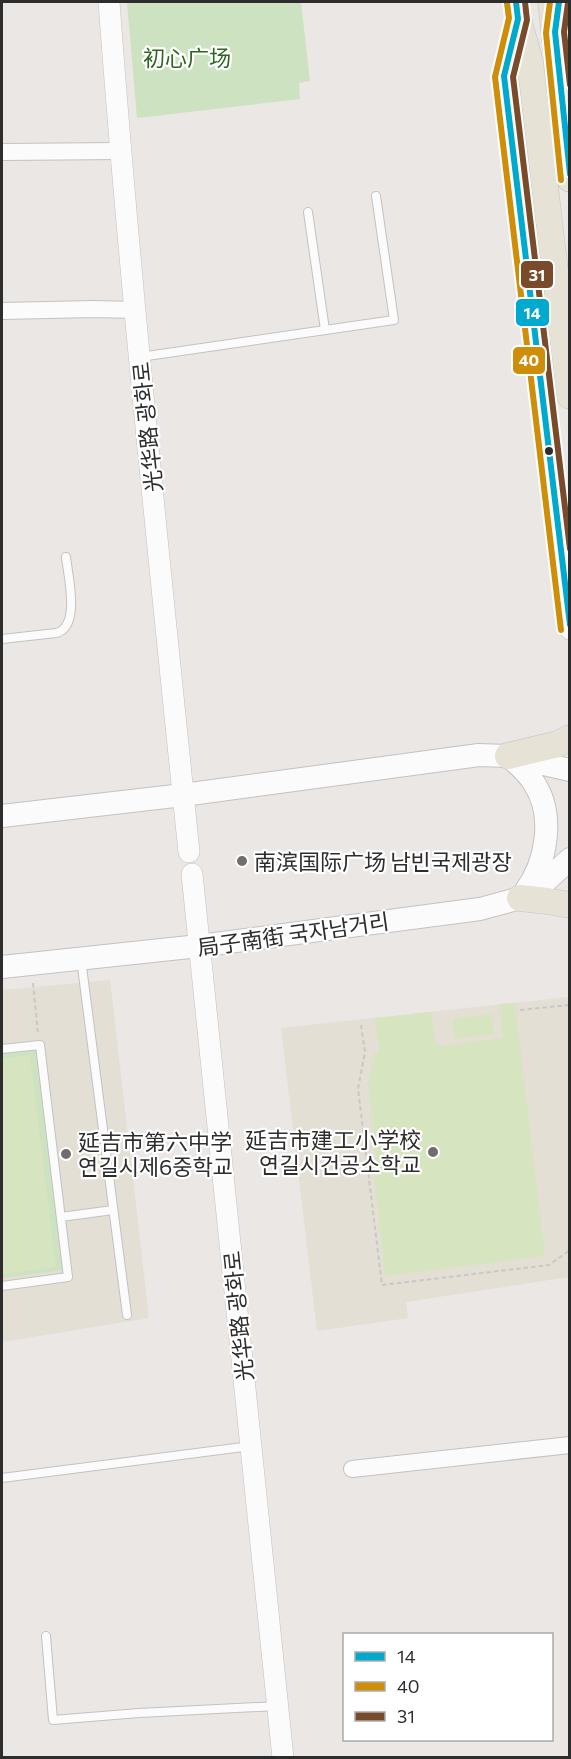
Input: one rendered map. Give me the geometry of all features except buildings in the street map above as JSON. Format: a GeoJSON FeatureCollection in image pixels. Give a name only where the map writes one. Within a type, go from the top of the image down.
{"type":"FeatureCollection","features":[{"type":"Feature","properties":{"kind":"main road"},"geometry":{"type":"LineString","coordinates":[[551,2],[567,99],[570,179]]}},
{"type":"Feature","properties":{"kind":"main road"},"geometry":{"type":"LineString","coordinates":[[555,33],[559,2]]}},
{"type":"Feature","properties":{"kind":"main road"},"geometry":{"type":"LineString","coordinates":[[517,10],[530,62],[570,396]]}},
{"type":"Feature","properties":{"kind":"main road"},"geometry":{"type":"LineString","coordinates":[[508,756],[552,746],[570,738]]}},
{"type":"Feature","properties":{"kind":"main road"},"geometry":{"type":"LineString","coordinates":[[2,816],[183,795],[479,755],[508,756],[570,770]]}},
{"type":"Feature","properties":{"kind":"main road"},"geometry":{"type":"LineString","coordinates":[[508,756],[526,772],[535,784],[543,804],[545,817],[546,837],[543,854],[536,873],[520,898],[570,905]]}},
{"type":"Feature","properties":{"kind":"main road","name":"局子南街 국자남거리"},"geometry":{"type":"LineString","coordinates":[[2,967],[199,946],[480,909],[520,898],[537,890],[570,859]]}},
{"type":"Feature","properties":{"kind":"street","name":"光华路 광화로"},"geometry":{"type":"LineString","coordinates":[[109,2],[120,151],[189,852]]}},
{"type":"Feature","properties":{"kind":"street"},"geometry":{"type":"LineString","coordinates":[[517,10],[504,76],[570,629]]}},
{"type":"Feature","properties":{"kind":"street"},"geometry":{"type":"LineString","coordinates":[[2,152],[120,151]]}},
{"type":"Feature","properties":{"kind":"street"},"geometry":{"type":"LineString","coordinates":[[2,310],[135,310]]}},
{"type":"Feature","properties":{"kind":"street","name":"光华路 광화로"},"geometry":{"type":"LineString","coordinates":[[192,874],[283,1758]]}},
{"type":"Feature","properties":{"kind":"street"},"geometry":{"type":"LineString","coordinates":[[352,1469],[570,1445]]}},
{"type":"Feature","properties":{"kind":"lane"},"geometry":{"type":"LineString","coordinates":[[140,357],[394,321],[376,196]]}},
{"type":"Feature","properties":{"kind":"lane"},"geometry":{"type":"LineString","coordinates":[[308,212],[324,330]]}},
{"type":"Feature","properties":{"kind":"lane"},"geometry":{"type":"LineString","coordinates":[[2,639],[62,632],[67,626],[71,615],[71,605],[66,556]]}},
{"type":"Feature","properties":{"kind":"lane"},"geometry":{"type":"LineString","coordinates":[[81,958],[127,1315]]}},
{"type":"Feature","properties":{"kind":"lane"},"geometry":{"type":"LineString","coordinates":[[2,1049],[40,1045],[68,1277],[2,1286]]}},
{"type":"Feature","properties":{"kind":"lane"},"geometry":{"type":"LineString","coordinates":[[61,1217],[113,1210]]}},
{"type":"Feature","properties":{"kind":"lane"},"geometry":{"type":"LineString","coordinates":[[2,1478],[251,1446]]}},
{"type":"Feature","properties":{"kind":"lane"},"geometry":{"type":"LineString","coordinates":[[46,1636],[53,1720],[278,1706]]}},
{"type":"Feature","properties":{"kind":"path"},"geometry":{"type":"LineString","coordinates":[[33,980],[40,1045]]}},
{"type":"Feature","properties":{"kind":"path"},"geometry":{"type":"LineString","coordinates":[[520,1010],[570,1005]]}},
{"type":"Feature","properties":{"kind":"path"},"geometry":{"type":"LineString","coordinates":[[362,1025],[365,1053],[357,1089],[382,1285],[549,1265],[570,1250]]}},
{"type":"Feature","properties":{"kind":"shaded area","name":"延吉市第六中学 연길시제6중학교"},"geometry":{"type":"Polygon","coordinates":[[[110,980],[149,1318],[2,1342],[2,990],[110,980]]]}},
{"type":"Feature","properties":{"kind":"shaded area","name":"延吉市建工小学校 연길시건공소학교"},"geometry":{"type":"Polygon","coordinates":[[[569,997],[569,1277],[406,1302],[408,1318],[317,1331],[281,1028],[569,997]]]}},
{"type":"Feature","properties":{"kind":"green space","name":"初心广场"},"geometry":{"type":"Polygon","coordinates":[[[127,2],[301,2],[310,81],[299,83],[300,99],[137,118],[127,2]]]}},
{"type":"Feature","properties":{"kind":"green space"},"geometry":{"type":"Polygon","coordinates":[[[515,1003],[545,1256],[385,1276],[372,1157],[376,1157],[368,1085],[374,1053],[379,1052],[375,1018],[431,1012],[436,1046],[503,1038],[499,1004],[515,1003]]]}},
{"type":"Feature","properties":{"kind":"green space"},"geometry":{"type":"Polygon","coordinates":[[[492,1014],[494,1034],[455,1039],[453,1019],[492,1014]]]}},
{"type":"Feature","properties":{"kind":"green space"},"geometry":{"type":"Polygon","coordinates":[[[37,1049],[64,1270],[2,1278],[2,1053],[37,1049]]]}},
{"type":"Feature","properties":{"kind":"green space"},"geometry":{"type":"Polygon","coordinates":[[[30,1055],[56,1267],[2,1274],[2,1059],[30,1055]]]}},
{"type":"Feature","properties":{"kind":"transit line","name":"14"},"geometry":{"type":"LineString","coordinates":[[516,2],[518,19],[504,76],[570,625]]}},
{"type":"Feature","properties":{"kind":"transit line","name":"31"},"geometry":{"type":"LineString","coordinates":[[525,2],[527,20],[513,77],[570,549]]}},
{"type":"Feature","properties":{"kind":"transit line","name":"40"},"geometry":{"type":"LineString","coordinates":[[550,2],[546,33],[561,180]]}},
{"type":"Feature","properties":{"kind":"transit line","name":"14"},"geometry":{"type":"LineString","coordinates":[[559,2],[555,32],[570,174]]}},
{"type":"Feature","properties":{"kind":"transit line","name":"40"},"geometry":{"type":"LineString","coordinates":[[507,3],[509,18],[495,77],[561,630]]}},
{"type":"Feature","properties":{"kind":"transit line","name":"31"},"geometry":{"type":"LineString","coordinates":[[568,3],[564,32],[570,85]]}},
{"type":"Feature","properties":{"kind":"place","name":"南滨国际广场 남빈국제광장"},"geometry":{"type":"Point","coordinates":[242,861]}},
{"type":"Feature","properties":{"kind":"place","name":"延吉市建工小学校 연길시건공소학교"},"geometry":{"type":"Point","coordinates":[433,1152]}},
{"type":"Feature","properties":{"kind":"place","name":"延吉市第六中学 연길시제6중학교"},"geometry":{"type":"Point","coordinates":[66,1154]}}]}
